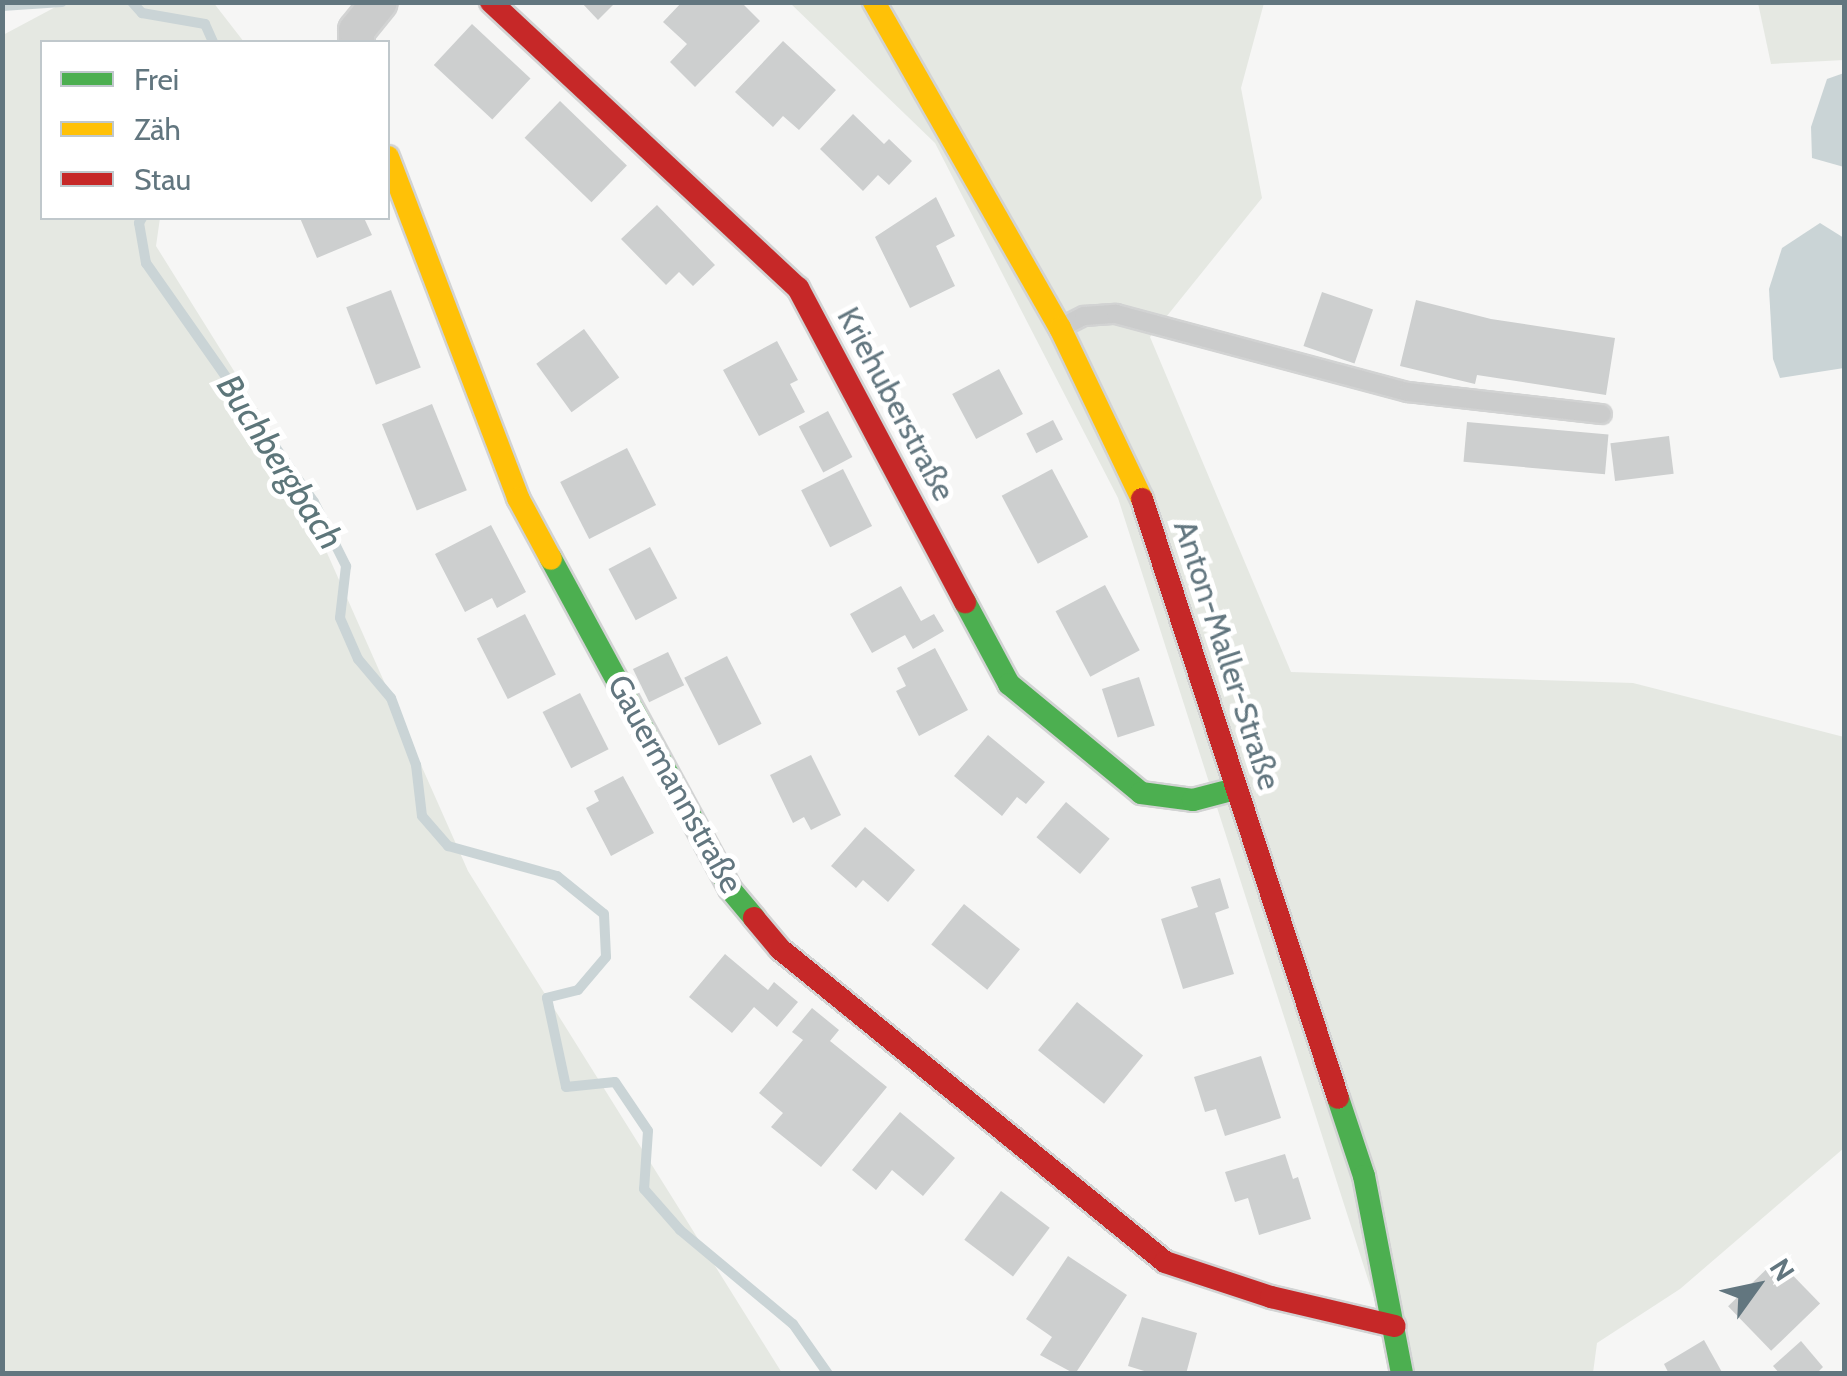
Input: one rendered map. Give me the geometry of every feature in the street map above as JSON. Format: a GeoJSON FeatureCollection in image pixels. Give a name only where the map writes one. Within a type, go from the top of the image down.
{"type":"FeatureCollection","features":[{"type":"Feature","properties":{"kind":"street"},"geometry":{"type":"LineString","coordinates":[[356,40],[356,30],[379,2]]}},
{"type":"Feature","properties":{"kind":"street","name":"Kriehuberstraße"},"geometry":{"type":"LineString","coordinates":[[491,2],[774,261],[798,288],[1009,684],[1141,793],[1194,800],[1235,789]]}},
{"type":"Feature","properties":{"kind":"street","name":"Anton-Maller-Straße"},"geometry":{"type":"LineString","coordinates":[[874,2],[1060,328],[1141,496],[1364,1176],[1402,1374]]}},
{"type":"Feature","properties":{"kind":"street","name":"Gauermannstraße"},"geometry":{"type":"LineString","coordinates":[[390,162],[518,498],[730,889],[780,948],[1165,1262],[1271,1298],[1394,1326]]}},
{"type":"Feature","properties":{"kind":"lane"},"geometry":{"type":"LineString","coordinates":[[1060,328],[1084,316],[1116,314],[1408,392],[1602,414]]}},
{"type":"Feature","properties":{"kind":"shaded area"},"geometry":{"type":"Polygon","coordinates":[[[213,2],[242,40],[40,40],[40,220],[160,220],[156,246],[277,440],[468,871],[782,1373],[3,1373],[3,35],[63,3],[213,2]]]}},
{"type":"Feature","properties":{"kind":"shaded area"},"geometry":{"type":"Polygon","coordinates":[[[790,3],[1264,3],[1241,88],[1262,198],[1150,337],[1291,672],[1633,683],[1844,737],[1844,1148],[1680,1289],[1597,1343],[1593,1373],[1398,1373],[1118,498],[935,143],[790,3]]]}},
{"type":"Feature","properties":{"kind":"shaded area"},"geometry":{"type":"Polygon","coordinates":[[[1758,3],[1844,3],[1844,60],[1771,64],[1758,3]]]}},
{"type":"Feature","properties":{"kind":"shaded area"},"geometry":{"type":"Polygon","coordinates":[[[1844,73],[1844,167],[1812,158],[1811,127],[1827,79],[1844,73]]]}},
{"type":"Feature","properties":{"kind":"shaded area"},"geometry":{"type":"Polygon","coordinates":[[[1820,223],[1844,238],[1844,368],[1780,378],[1773,359],[1769,289],[1782,248],[1820,223]]]}},
{"type":"Feature","properties":{"kind":"building"},"geometry":{"type":"Polygon","coordinates":[[[581,2],[616,2],[598,20],[581,2]]]}},
{"type":"Feature","properties":{"kind":"building"},"geometry":{"type":"Polygon","coordinates":[[[682,2],[741,2],[760,21],[695,87],[670,62],[687,44],[663,22],[682,2]]]}},
{"type":"Feature","properties":{"kind":"building"},"geometry":{"type":"Polygon","coordinates":[[[472,24],[531,79],[492,120],[434,65],[472,24]]]}},
{"type":"Feature","properties":{"kind":"building"},"geometry":{"type":"Polygon","coordinates":[[[783,41],[836,90],[799,130],[783,116],[773,127],[735,92],[783,41]]]}},
{"type":"Feature","properties":{"kind":"building"},"geometry":{"type":"Polygon","coordinates":[[[560,101],[627,166],[591,202],[525,138],[560,101]]]}},
{"type":"Feature","properties":{"kind":"building"},"geometry":{"type":"Polygon","coordinates":[[[853,114],[884,144],[889,139],[912,161],[889,185],[878,175],[863,191],[820,149],[853,114]]]}},
{"type":"Feature","properties":{"kind":"building"},"geometry":{"type":"Polygon","coordinates":[[[936,197],[955,236],[936,246],[955,286],[910,308],[875,237],[936,197]]]}},
{"type":"Feature","properties":{"kind":"building"},"geometry":{"type":"Polygon","coordinates":[[[657,205],[715,265],[693,286],[679,272],[666,285],[621,239],[657,205]]]}},
{"type":"Feature","properties":{"kind":"building"},"geometry":{"type":"Polygon","coordinates":[[[301,220],[365,220],[372,235],[317,258],[301,220]]]}},
{"type":"Feature","properties":{"kind":"building"},"geometry":{"type":"Polygon","coordinates":[[[391,290],[421,367],[376,385],[346,307],[391,290]]]}},
{"type":"Feature","properties":{"kind":"building"},"geometry":{"type":"Polygon","coordinates":[[[1322,292],[1373,310],[1355,363],[1303,346],[1322,292]]]}},
{"type":"Feature","properties":{"kind":"building"},"geometry":{"type":"Polygon","coordinates":[[[1416,300],[1491,319],[1615,338],[1606,395],[1477,375],[1475,384],[1400,366],[1416,300]]]}},
{"type":"Feature","properties":{"kind":"building"},"geometry":{"type":"Polygon","coordinates":[[[584,329],[619,378],[572,412],[536,364],[584,329]]]}},
{"type":"Feature","properties":{"kind":"building"},"geometry":{"type":"Polygon","coordinates":[[[777,341],[798,380],[790,384],[805,412],[759,436],[723,370],[777,341]]]}},
{"type":"Feature","properties":{"kind":"building"},"geometry":{"type":"Polygon","coordinates":[[[999,369],[1023,414],[976,439],[952,394],[999,369]]]}},
{"type":"Feature","properties":{"kind":"building"},"geometry":{"type":"Polygon","coordinates":[[[432,404],[467,490],[417,510],[382,424],[432,404]]]}},
{"type":"Feature","properties":{"kind":"building"},"geometry":{"type":"Polygon","coordinates":[[[828,411],[852,457],[823,472],[799,426],[828,411]]]}},
{"type":"Feature","properties":{"kind":"building"},"geometry":{"type":"Polygon","coordinates":[[[1053,420],[1063,440],[1036,453],[1026,434],[1053,420]]]}},
{"type":"Feature","properties":{"kind":"building"},"geometry":{"type":"Polygon","coordinates":[[[1467,422],[1608,434],[1605,474],[1464,462],[1467,422]]]}},
{"type":"Feature","properties":{"kind":"building"},"geometry":{"type":"Polygon","coordinates":[[[1669,436],[1674,474],[1615,481],[1610,443],[1669,436]]]}},
{"type":"Feature","properties":{"kind":"building"},"geometry":{"type":"Polygon","coordinates":[[[627,448],[656,505],[589,539],[560,482],[627,448]]]}},
{"type":"Feature","properties":{"kind":"building"},"geometry":{"type":"Polygon","coordinates":[[[843,469],[872,526],[830,547],[801,490],[843,469]]]}},
{"type":"Feature","properties":{"kind":"building"},"geometry":{"type":"Polygon","coordinates":[[[1052,469],[1088,537],[1038,564],[1002,496],[1052,469]]]}},
{"type":"Feature","properties":{"kind":"building"},"geometry":{"type":"Polygon","coordinates":[[[491,525],[526,592],[497,608],[492,598],[465,612],[435,554],[491,525]]]}},
{"type":"Feature","properties":{"kind":"building"},"geometry":{"type":"Polygon","coordinates":[[[650,547],[677,598],[636,620],[609,569],[650,547]]]}},
{"type":"Feature","properties":{"kind":"building"},"geometry":{"type":"Polygon","coordinates":[[[1105,585],[1140,650],[1090,677],[1056,611],[1105,585]]]}},
{"type":"Feature","properties":{"kind":"building"},"geometry":{"type":"Polygon","coordinates":[[[901,586],[921,621],[934,614],[944,631],[913,649],[905,635],[872,653],[850,614],[901,586]]]}},
{"type":"Feature","properties":{"kind":"building"},"geometry":{"type":"Polygon","coordinates":[[[525,614],[556,675],[508,699],[477,639],[525,614]]]}},
{"type":"Feature","properties":{"kind":"building"},"geometry":{"type":"Polygon","coordinates":[[[935,648],[968,710],[919,736],[896,691],[906,686],[897,668],[935,648]]]}},
{"type":"Feature","properties":{"kind":"building"},"geometry":{"type":"Polygon","coordinates":[[[668,652],[684,685],[649,702],[633,669],[668,652]]]}},
{"type":"Feature","properties":{"kind":"building"},"geometry":{"type":"Polygon","coordinates":[[[727,656],[762,724],[719,746],[684,678],[727,656]]]}},
{"type":"Feature","properties":{"kind":"building"},"geometry":{"type":"Polygon","coordinates":[[[1139,677],[1155,726],[1118,738],[1102,689],[1139,677]]]}},
{"type":"Feature","properties":{"kind":"building"},"geometry":{"type":"Polygon","coordinates":[[[580,693],[609,749],[571,768],[543,712],[580,693]]]}},
{"type":"Feature","properties":{"kind":"building"},"geometry":{"type":"Polygon","coordinates":[[[988,735],[1045,782],[1026,804],[1017,797],[1002,816],[954,776],[988,735]]]}},
{"type":"Feature","properties":{"kind":"building"},"geometry":{"type":"Polygon","coordinates":[[[811,755],[841,815],[811,830],[804,817],[793,823],[770,775],[811,755]]]}},
{"type":"Feature","properties":{"kind":"building"},"geometry":{"type":"Polygon","coordinates":[[[623,776],[654,833],[611,856],[586,808],[599,801],[594,791],[623,776]]]}},
{"type":"Feature","properties":{"kind":"building"},"geometry":{"type":"Polygon","coordinates":[[[1066,802],[1110,839],[1080,874],[1036,837],[1066,802]]]}},
{"type":"Feature","properties":{"kind":"building"},"geometry":{"type":"Polygon","coordinates":[[[865,827],[915,870],[888,902],[863,880],[856,888],[831,866],[865,827]]]}},
{"type":"Feature","properties":{"kind":"building"},"geometry":{"type":"Polygon","coordinates":[[[1220,878],[1229,908],[1215,913],[1234,974],[1183,989],[1161,919],[1198,907],[1191,887],[1220,878]]]}},
{"type":"Feature","properties":{"kind":"building"},"geometry":{"type":"Polygon","coordinates":[[[964,904],[1020,949],[987,990],[931,944],[964,904]]]}},
{"type":"Feature","properties":{"kind":"building"},"geometry":{"type":"Polygon","coordinates":[[[725,954],[768,990],[774,982],[798,1002],[777,1027],[754,1007],[732,1033],[689,997],[725,954]]]}},
{"type":"Feature","properties":{"kind":"building"},"geometry":{"type":"Polygon","coordinates":[[[1077,1002],[1143,1055],[1104,1104],[1038,1050],[1077,1002]]]}},
{"type":"Feature","properties":{"kind":"building"},"geometry":{"type":"Polygon","coordinates":[[[812,1008],[839,1030],[830,1041],[887,1087],[821,1167],[771,1127],[783,1113],[759,1093],[803,1040],[792,1032],[812,1008]]]}},
{"type":"Feature","properties":{"kind":"building"},"geometry":{"type":"Polygon","coordinates":[[[1261,1056],[1281,1118],[1225,1136],[1216,1109],[1205,1112],[1194,1077],[1261,1056]]]}},
{"type":"Feature","properties":{"kind":"building"},"geometry":{"type":"Polygon","coordinates":[[[900,1112],[955,1158],[923,1196],[892,1170],[876,1190],[852,1170],[900,1112]]]}},
{"type":"Feature","properties":{"kind":"building"},"geometry":{"type":"Polygon","coordinates":[[[1285,1154],[1293,1179],[1298,1177],[1311,1219],[1259,1235],[1248,1198],[1235,1202],[1225,1172],[1285,1154]]]}},
{"type":"Feature","properties":{"kind":"building"},"geometry":{"type":"Polygon","coordinates":[[[1001,1191],[1050,1228],[1013,1276],[964,1240],[1001,1191]]]}},
{"type":"Feature","properties":{"kind":"building"},"geometry":{"type":"Polygon","coordinates":[[[1068,1256],[1127,1295],[1075,1374],[1040,1355],[1052,1337],[1026,1319],[1068,1256]]]}},
{"type":"Feature","properties":{"kind":"building"},"geometry":{"type":"Polygon","coordinates":[[[1777,1259],[1820,1304],[1771,1351],[1728,1306],[1777,1259]]]}},
{"type":"Feature","properties":{"kind":"building"},"geometry":{"type":"Polygon","coordinates":[[[1142,1317],[1197,1333],[1186,1374],[1154,1374],[1128,1366],[1142,1317]]]}},
{"type":"Feature","properties":{"kind":"building"},"geometry":{"type":"Polygon","coordinates":[[[1704,1340],[1723,1374],[1669,1374],[1664,1364],[1704,1340]]]}},
{"type":"Feature","properties":{"kind":"building"},"geometry":{"type":"Polygon","coordinates":[[[1801,1341],[1823,1367],[1816,1374],[1780,1374],[1773,1366],[1801,1341]]]}},
{"type":"Feature","properties":{"kind":"waterway","name":"Buchbergbach"},"geometry":{"type":"LineString","coordinates":[[2,6],[62,2]]}},
{"type":"Feature","properties":{"kind":"waterway","name":"Buchbergbach"},"geometry":{"type":"LineString","coordinates":[[132,2],[142,13],[205,24],[212,40]]}},
{"type":"Feature","properties":{"kind":"waterway","name":"Buchbergbach"},"geometry":{"type":"LineString","coordinates":[[141,220],[146,263],[314,502],[346,566],[340,618],[358,659],[391,698],[416,765],[422,816],[448,846],[557,876],[604,914],[606,957],[578,990],[547,998],[566,1087],[615,1082],[648,1131],[644,1189],[680,1230],[793,1324],[828,1374]]}},
{"type":"Feature","properties":{"kind":"traffic: fast"},"geometry":{"type":"LineString","coordinates":[[551,559],[730,889],[754,918]]}},
{"type":"Feature","properties":{"kind":"traffic: fast"},"geometry":{"type":"LineString","coordinates":[[965,602],[1009,684],[1141,793],[1193,800],[1235,789]]}},
{"type":"Feature","properties":{"kind":"traffic: fast"},"geometry":{"type":"LineString","coordinates":[[1338,1098],[1364,1176],[1402,1374]]}},
{"type":"Feature","properties":{"kind":"traffic: slow"},"geometry":{"type":"LineString","coordinates":[[874,2],[1060,328],[1142,499]]}},
{"type":"Feature","properties":{"kind":"traffic: slow"},"geometry":{"type":"LineString","coordinates":[[390,162],[518,498],[551,559]]}},
{"type":"Feature","properties":{"kind":"traffic: jam"},"geometry":{"type":"LineString","coordinates":[[491,2],[798,288],[965,602]]}},
{"type":"Feature","properties":{"kind":"traffic: jam"},"geometry":{"type":"LineString","coordinates":[[1142,499],[1338,1098]]}},
{"type":"Feature","properties":{"kind":"traffic: jam"},"geometry":{"type":"LineString","coordinates":[[754,918],[780,949],[1165,1262],[1271,1297],[1395,1326]]}}]}
